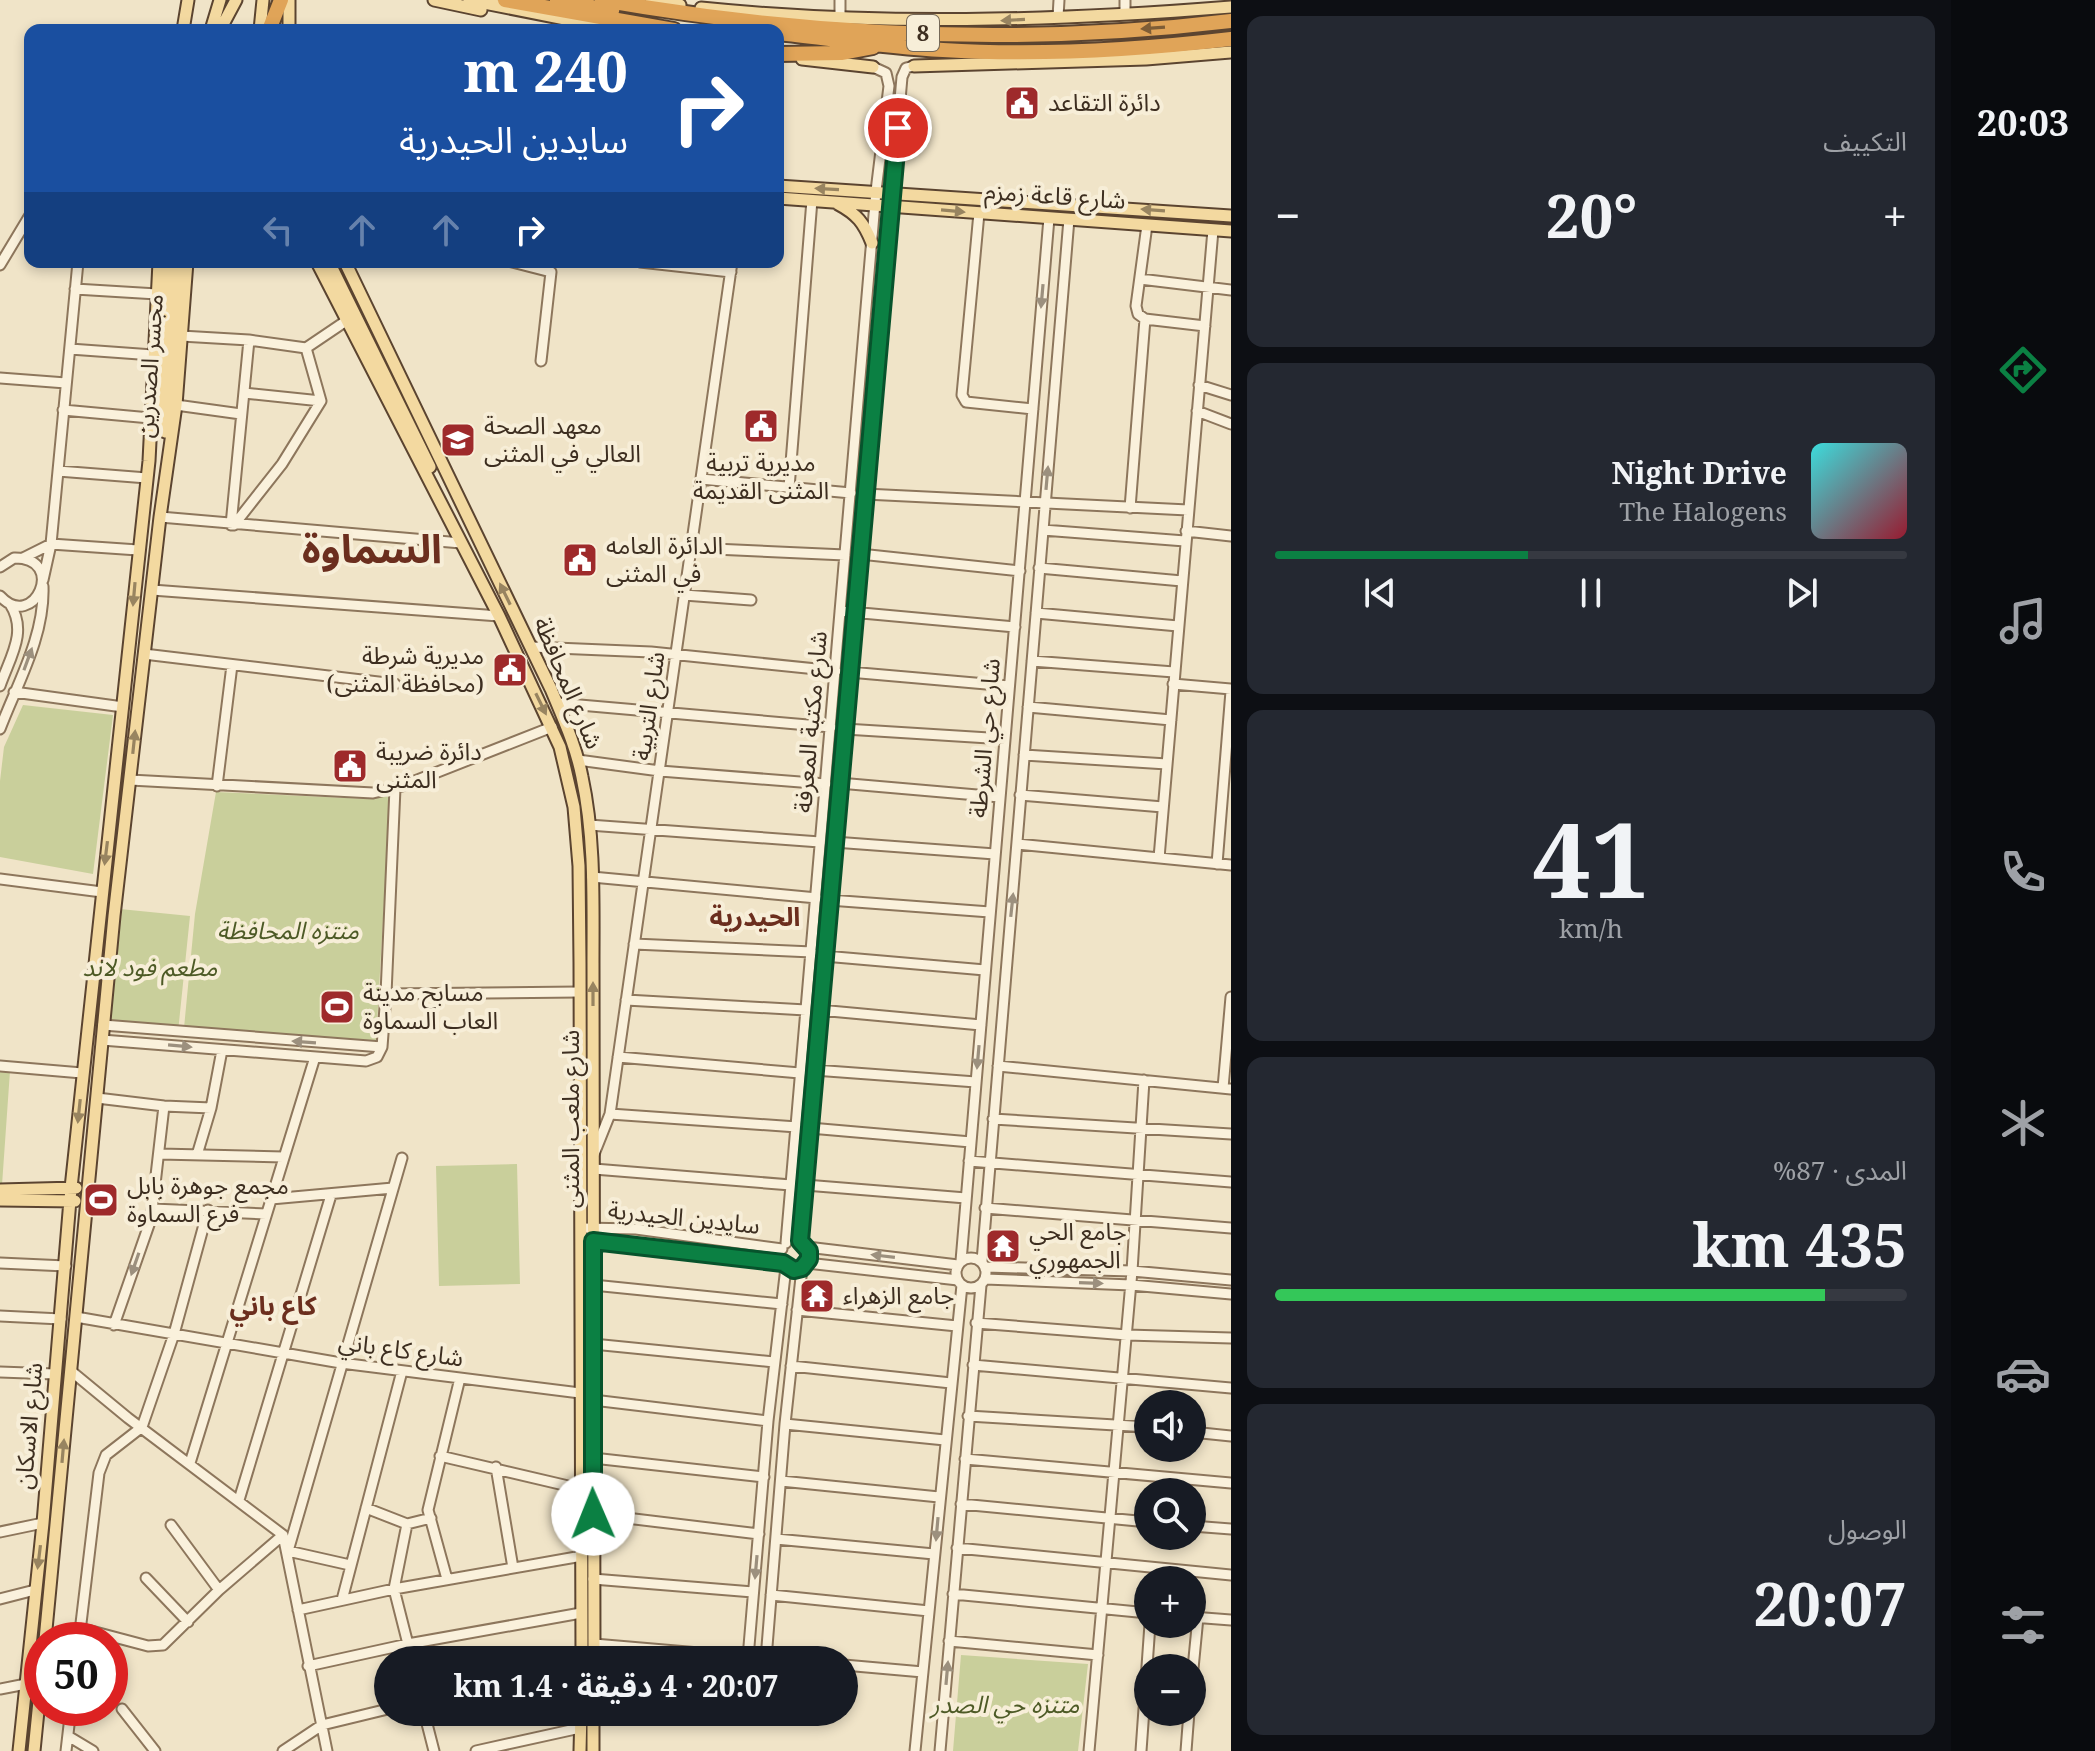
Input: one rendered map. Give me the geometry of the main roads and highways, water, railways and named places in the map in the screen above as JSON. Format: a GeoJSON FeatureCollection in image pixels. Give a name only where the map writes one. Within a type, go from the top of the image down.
{"type":"FeatureCollection","features":[{"type":"Feature","properties":{"kind":"highway"},"geometry":{"type":"LineString","coordinates":[[271,24],[281,0]]}},
{"type":"Feature","properties":{"kind":"highway"},"geometry":{"type":"LineString","coordinates":[[505,0],[640,24]]}},
{"type":"Feature","properties":{"kind":"highway","name":"8"},"geometry":{"type":"LineString","coordinates":[[557,0],[781,24]]}},
{"type":"Feature","properties":{"kind":"highway","name":"8"},"geometry":{"type":"LineString","coordinates":[[610,5],[720,24]]}},
{"type":"Feature","properties":{"kind":"highway","name":"8"},"geometry":{"type":"LineString","coordinates":[[784,33],[888,38],[1060,33],[1231,21]]}},
{"type":"Feature","properties":{"kind":"highway","name":"8"},"geometry":{"type":"LineString","coordinates":[[784,24],[1007,52],[1146,52],[1231,39]]}},
{"type":"Feature","properties":{"kind":"highway"},"geometry":{"type":"LineString","coordinates":[[784,42],[813,44],[888,38]]}},
{"type":"Feature","properties":{"kind":"highway"},"geometry":{"type":"LineString","coordinates":[[784,55],[841,53],[888,38]]}},
{"type":"Feature","properties":{"kind":"main road"},"geometry":{"type":"LineString","coordinates":[[184,24],[188,0]]}},
{"type":"Feature","properties":{"kind":"main road"},"geometry":{"type":"LineString","coordinates":[[213,24],[220,0]]}},
{"type":"Feature","properties":{"kind":"main road"},"geometry":{"type":"LineString","coordinates":[[223,24],[236,0]]}},
{"type":"Feature","properties":{"kind":"main road"},"geometry":{"type":"LineString","coordinates":[[261,24],[263,0]]}},
{"type":"Feature","properties":{"kind":"main road"},"geometry":{"type":"LineString","coordinates":[[269,24],[271,0]]}},
{"type":"Feature","properties":{"kind":"main road"},"geometry":{"type":"LineString","coordinates":[[288,24],[291,0]]}},
{"type":"Feature","properties":{"kind":"main road"},"geometry":{"type":"LineString","coordinates":[[434,0],[550,24]]}},
{"type":"Feature","properties":{"kind":"main road"},"geometry":{"type":"LineString","coordinates":[[469,0],[587,24]]}},
{"type":"Feature","properties":{"kind":"main road"},"geometry":{"type":"LineString","coordinates":[[651,0],[725,11],[840,16],[888,38],[978,21],[1125,14],[1208,4],[1231,7]]}},
{"type":"Feature","properties":{"kind":"main road"},"geometry":{"type":"LineString","coordinates":[[914,66],[1146,52],[1231,52]]}},
{"type":"Feature","properties":{"kind":"main road"},"geometry":{"type":"LineString","coordinates":[[784,56],[873,67]]}},
{"type":"Feature","properties":{"kind":"main road","name":"شارع قاعة زمزم"},"geometry":{"type":"LineString","coordinates":[[784,186],[1231,216]]}},
{"type":"Feature","properties":{"kind":"main road","name":"شارع قاعة زمزم"},"geometry":{"type":"LineString","coordinates":[[784,198],[1231,231]]}},
{"type":"Feature","properties":{"kind":"main road"},"geometry":{"type":"LineString","coordinates":[[1013,215],[1015,201]]}},
{"type":"Feature","properties":{"kind":"main road"},"geometry":{"type":"LineString","coordinates":[[834,202],[864,222],[872,243]]}},
{"type":"Feature","properties":{"kind":"main road"},"geometry":{"type":"LineString","coordinates":[[0,1200],[78,1191],[76,1140],[82,1073],[149,461],[159,268]]}},
{"type":"Feature","properties":{"kind":"main road","name":"مجسر الصدرين"},"geometry":{"type":"LineString","coordinates":[[130,780],[166,473],[170,268]]}},
{"type":"Feature","properties":{"kind":"main road","name":"مجسر الصدرين"},"geometry":{"type":"LineString","coordinates":[[149,461],[167,407],[179,268]]}},
{"type":"Feature","properties":{"kind":"main road"},"geometry":{"type":"LineString","coordinates":[[167,407],[181,336],[187,268]]}},
{"type":"Feature","properties":{"kind":"main road"},"geometry":{"type":"LineString","coordinates":[[320,268],[458,539]]}},
{"type":"Feature","properties":{"kind":"main road"},"geometry":{"type":"LineString","coordinates":[[332,268],[446,490],[472,525]]}},
{"type":"Feature","properties":{"kind":"main road"},"geometry":{"type":"LineString","coordinates":[[340,268],[446,490],[458,539]]}},
{"type":"Feature","properties":{"kind":"main road"},"geometry":{"type":"LineString","coordinates":[[348,268],[472,525]]}},
{"type":"Feature","properties":{"kind":"main road","name":"شارع المحافظة"},"geometry":{"type":"LineString","coordinates":[[472,525],[532,647],[578,760],[589,825],[593,963]]}},
{"type":"Feature","properties":{"kind":"main road","name":"شارع المحافظة"},"geometry":{"type":"LineString","coordinates":[[458,539],[499,616],[552,727],[566,765],[574,807],[579,866],[580,963]]}},
{"type":"Feature","properties":{"kind":"main road","name":"شارع الاسكان"},"geometry":{"type":"LineString","coordinates":[[19,1751],[69,1235],[97,1098],[130,780]]}},
{"type":"Feature","properties":{"kind":"main road"},"geometry":{"type":"LineString","coordinates":[[580,963],[593,963]]}},
{"type":"Feature","properties":{"kind":"main road","name":"شارع ملعب المثنى"},"geometry":{"type":"LineString","coordinates":[[580,963],[588,1234],[593,1285],[593,1458],[585,1484],[593,1514],[594,1646]]}},
{"type":"Feature","properties":{"kind":"main road","name":"شارع ملعب المثنى"},"geometry":{"type":"LineString","coordinates":[[582,1646],[585,1484],[580,1393],[594,1169],[593,963]]}},
{"type":"Feature","properties":{"kind":"main road"},"geometry":{"type":"LineString","coordinates":[[44,1194],[67,1174],[76,1140]]}},
{"type":"Feature","properties":{"kind":"main road"},"geometry":{"type":"LineString","coordinates":[[0,1190],[44,1194],[58,1204],[69,1235]]}},
{"type":"Feature","properties":{"kind":"main road","name":"شارع الاسكان"},"geometry":{"type":"LineString","coordinates":[[47,1622],[87,1202],[78,1191]]}},
{"type":"Feature","properties":{"kind":"main road"},"geometry":{"type":"LineString","coordinates":[[34,1751],[36,1726]]}},
{"type":"Feature","properties":{"kind":"main road"},"geometry":{"type":"LineString","coordinates":[[580,1726],[580,1751]]}},
{"type":"Feature","properties":{"kind":"main road"},"geometry":{"type":"LineString","coordinates":[[593,1726],[593,1751]]}},
{"type":"Feature","properties":{"kind":"place","name":"دائرة التقاعد"},"geometry":{"type":"Point","coordinates":[1022,103]}},
{"type":"Feature","properties":{"kind":"place","name":"مديرية تربية المثنى القديمة"},"geometry":{"type":"Point","coordinates":[761,426]}},
{"type":"Feature","properties":{"kind":"place","name":"معهد الصحة العالي في المثنى"},"geometry":{"type":"Point","coordinates":[458,440]}},
{"type":"Feature","properties":{"kind":"place","name":"الدائرة العامه في المثنى"},"geometry":{"type":"Point","coordinates":[580,560]}},
{"type":"Feature","properties":{"kind":"place","name":"مديرية شرطة (محافظة المثنى)"},"geometry":{"type":"Point","coordinates":[510,670]}},
{"type":"Feature","properties":{"kind":"place","name":"دائرة ضريبة المثنى"},"geometry":{"type":"Point","coordinates":[350,766]}},
{"type":"Feature","properties":{"kind":"place","name":"مسابح مدينة العاب السماوة"},"geometry":{"type":"Point","coordinates":[337,1007]}},
{"type":"Feature","properties":{"kind":"place","name":"مجمع جوهرة بابل فرع السماوة"},"geometry":{"type":"Point","coordinates":[101,1200]}},
{"type":"Feature","properties":{"kind":"place","name":"جامع الحي الجمهوري"},"geometry":{"type":"Point","coordinates":[1003,1246]}},
{"type":"Feature","properties":{"kind":"place","name":"جامع الزهراء"},"geometry":{"type":"Point","coordinates":[817,1296]}},
{"type":"Feature","properties":{"kind":"district","name":"السماوة"},"geometry":{"type":"Point","coordinates":[372,549]}},
{"type":"Feature","properties":{"kind":"district","name":"الحيدرية"},"geometry":{"type":"Point","coordinates":[755,917]}},
{"type":"Feature","properties":{"kind":"district","name":"كاع باني"},"geometry":{"type":"Point","coordinates":[273,1306]}},
{"type":"Feature","properties":{"kind":"park label","name":"منتزه المحافظة"},"geometry":{"type":"Point","coordinates":[288,931]}},
{"type":"Feature","properties":{"kind":"park label","name":"مطعم فود لاند"},"geometry":{"type":"Point","coordinates":[150,968]}},
{"type":"Feature","properties":{"kind":"park label","name":"متنزه حي الصدر"},"geometry":{"type":"Point","coordinates":[1005,1705]}}]}
